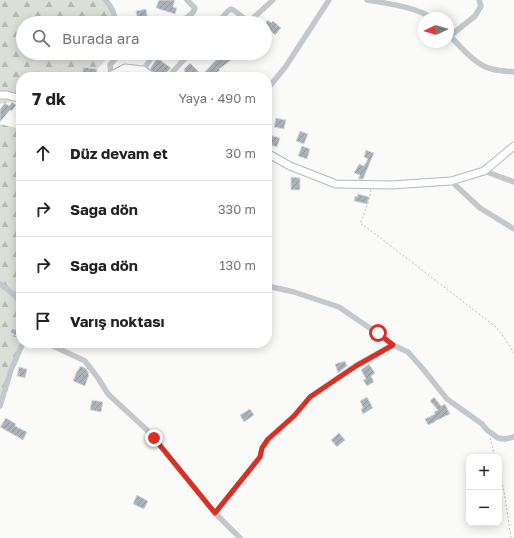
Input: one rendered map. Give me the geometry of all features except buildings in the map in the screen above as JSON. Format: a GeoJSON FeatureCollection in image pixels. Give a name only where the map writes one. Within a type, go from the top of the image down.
{"type":"FeatureCollection","features":[{"type":"Feature","properties":{"kind":"street"},"geometry":{"type":"LineString","coordinates":[[105,0],[113,11],[114,16]]}},
{"type":"Feature","properties":{"kind":"street"},"geometry":{"type":"LineString","coordinates":[[187,0],[195,8],[189,16]]}},
{"type":"Feature","properties":{"kind":"street"},"geometry":{"type":"LineString","coordinates":[[255,16],[272,0]]}},
{"type":"Feature","properties":{"kind":"street"},"geometry":{"type":"LineString","coordinates":[[272,84],[286,66],[329,0]]}},
{"type":"Feature","properties":{"kind":"street"},"geometry":{"type":"LineString","coordinates":[[367,0],[386,3],[420,12]]}},
{"type":"Feature","properties":{"kind":"street"},"geometry":{"type":"LineString","coordinates":[[454,31],[475,16],[481,6],[479,0]]}},
{"type":"Feature","properties":{"kind":"street"},"geometry":{"type":"LineString","coordinates":[[223,16],[231,9],[241,16]]}},
{"type":"Feature","properties":{"kind":"street"},"geometry":{"type":"LineString","coordinates":[[454,40],[465,52],[490,69],[514,72]]}},
{"type":"Feature","properties":{"kind":"street"},"geometry":{"type":"LineString","coordinates":[[110,72],[110,65],[115,60]]}},
{"type":"Feature","properties":{"kind":"street"},"geometry":{"type":"LineString","coordinates":[[144,70],[150,60]]}},
{"type":"Feature","properties":{"kind":"street"},"geometry":{"type":"LineString","coordinates":[[173,72],[184,60]]}},
{"type":"Feature","properties":{"kind":"street"},"geometry":{"type":"LineString","coordinates":[[118,72],[125,68],[144,70],[147,72]]}},
{"type":"Feature","properties":{"kind":"street"},"geometry":{"type":"LineString","coordinates":[[0,95],[16,98]]}},
{"type":"Feature","properties":{"kind":"street"},"geometry":{"type":"LineString","coordinates":[[272,156],[290,166],[336,184],[391,185],[451,181],[484,171],[514,146]]}},
{"type":"Feature","properties":{"kind":"street"},"geometry":{"type":"LineString","coordinates":[[484,171],[514,182]]}},
{"type":"Feature","properties":{"kind":"street"},"geometry":{"type":"LineString","coordinates":[[451,181],[480,208],[514,229]]}},
{"type":"Feature","properties":{"kind":"street"},"geometry":{"type":"LineString","coordinates":[[0,284],[7,288],[16,298]]}},
{"type":"Feature","properties":{"kind":"street"},"geometry":{"type":"LineString","coordinates":[[272,287],[294,292],[339,307],[393,345],[408,352],[447,399],[482,424],[487,430],[498,438],[505,439],[514,437]]}},
{"type":"Feature","properties":{"kind":"street"},"geometry":{"type":"LineString","coordinates":[[215,513],[260,457],[262,448],[268,439],[294,416],[310,397],[356,366],[393,345]]}},
{"type":"Feature","properties":{"kind":"street"},"geometry":{"type":"LineString","coordinates":[[0,406],[11,370],[21,348]]}},
{"type":"Feature","properties":{"kind":"street"},"geometry":{"type":"LineString","coordinates":[[57,348],[85,361],[108,394],[147,430],[215,513],[240,538]]}},
{"type":"Feature","properties":{"kind":"path"},"geometry":{"type":"LineString","coordinates":[[371,185],[369,201],[360,223],[496,327],[506,339],[514,353]]}},
{"type":"Feature","properties":{"kind":"path"},"geometry":{"type":"LineString","coordinates":[[487,430],[494,454]]}},
{"type":"Feature","properties":{"kind":"path"},"geometry":{"type":"LineString","coordinates":[[502,483],[511,538]]}},
{"type":"Feature","properties":{"kind":"green space"},"geometry":{"type":"Polygon","coordinates":[[[0,0],[105,0],[107,2],[111,16],[16,16],[16,60],[106,60],[95,72],[16,72],[16,101],[0,104],[0,0]]]}},
{"type":"Feature","properties":{"kind":"green space"},"geometry":{"type":"Polygon","coordinates":[[[0,124],[16,128],[16,348],[19,348],[0,397],[0,124]]]}},
{"type":"Feature","properties":{"kind":"route"},"geometry":{"type":"LineString","coordinates":[[154,438],[215,513],[260,457],[262,448],[268,439],[294,416],[310,397],[356,366],[393,345],[378,333]]}}]}
